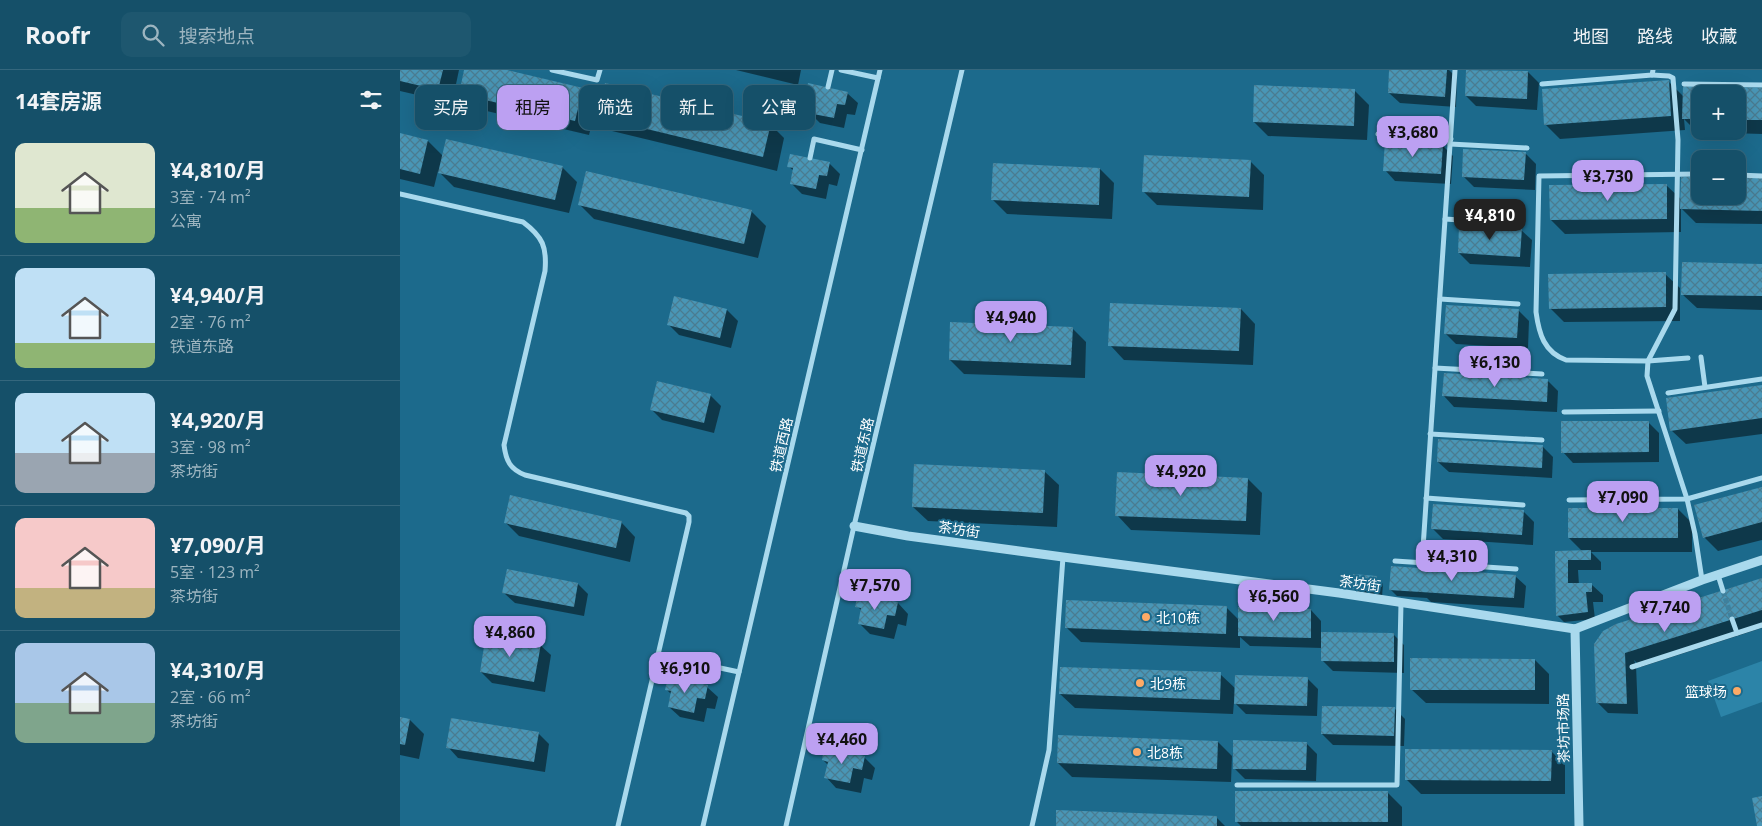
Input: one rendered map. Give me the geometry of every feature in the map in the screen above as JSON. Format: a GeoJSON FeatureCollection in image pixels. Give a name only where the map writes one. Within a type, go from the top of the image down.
{"type":"FeatureCollection","features":[{"type":"Feature","properties":{"kind":"street"},"geometry":{"type":"LineString","coordinates":[[552,70],[597,80],[600,70]]}},
{"type":"Feature","properties":{"kind":"street"},"geometry":{"type":"LineString","coordinates":[[828,87],[832,70]]}},
{"type":"Feature","properties":{"kind":"street"},"geometry":{"type":"LineString","coordinates":[[841,70],[878,78]]}},
{"type":"Feature","properties":{"kind":"street","name":"铁道西路"},"geometry":{"type":"LineString","coordinates":[[703,826],[880,70]]}},
{"type":"Feature","properties":{"kind":"street","name":"铁道东路"},"geometry":{"type":"LineString","coordinates":[[786,826],[854,526],[962,70]]}},
{"type":"Feature","properties":{"kind":"street"},"geometry":{"type":"LineString","coordinates":[[1422,563],[1455,70]]}},
{"type":"Feature","properties":{"kind":"street"},"geometry":{"type":"LineString","coordinates":[[1542,84],[1653,73],[1673,78],[1678,140],[1675,309],[1648,361],[1647,376],[1687,499],[1702,580]]}},
{"type":"Feature","properties":{"kind":"street"},"geometry":{"type":"LineString","coordinates":[[1684,84],[1762,86]]}},
{"type":"Feature","properties":{"kind":"street"},"geometry":{"type":"LineString","coordinates":[[1378,134],[1527,148]]}},
{"type":"Feature","properties":{"kind":"street"},"geometry":{"type":"LineString","coordinates":[[810,158],[814,139],[862,150]]}},
{"type":"Feature","properties":{"kind":"street"},"geometry":{"type":"LineString","coordinates":[[1688,358],[1648,361],[1566,360],[1555,356],[1542,339],[1536,312],[1539,176],[1691,174]]}},
{"type":"Feature","properties":{"kind":"street"},"geometry":{"type":"LineString","coordinates":[[1746,175],[1762,176]]}},
{"type":"Feature","properties":{"kind":"street"},"geometry":{"type":"LineString","coordinates":[[400,194],[523,222],[533,230],[546,249],[545,271],[504,445],[508,464],[525,475],[686,513],[689,516],[618,826]]}},
{"type":"Feature","properties":{"kind":"street"},"geometry":{"type":"LineString","coordinates":[[1445,219],[1520,224]]}},
{"type":"Feature","properties":{"kind":"street"},"geometry":{"type":"LineString","coordinates":[[1440,299],[1518,304]]}},
{"type":"Feature","properties":{"kind":"street"},"geometry":{"type":"LineString","coordinates":[[1701,357],[1705,388]]}},
{"type":"Feature","properties":{"kind":"street"},"geometry":{"type":"LineString","coordinates":[[1435,368],[1542,374]]}},
{"type":"Feature","properties":{"kind":"street"},"geometry":{"type":"LineString","coordinates":[[1668,393],[1762,380]]}},
{"type":"Feature","properties":{"kind":"street"},"geometry":{"type":"LineString","coordinates":[[1564,412],[1659,411]]}},
{"type":"Feature","properties":{"kind":"street"},"geometry":{"type":"LineString","coordinates":[[1430,434],[1542,440]]}},
{"type":"Feature","properties":{"kind":"street"},"geometry":{"type":"LineString","coordinates":[[1569,500],[1687,499],[1762,478]]}},
{"type":"Feature","properties":{"kind":"street"},"geometry":{"type":"LineString","coordinates":[[1426,498],[1523,505]]}},
{"type":"Feature","properties":{"kind":"street","name":"茶坊街"},"geometry":{"type":"LineString","coordinates":[[854,526],[908,536],[1401,603],[1574,629],[1702,580],[1762,560]]}},
{"type":"Feature","properties":{"kind":"street"},"geometry":{"type":"LineString","coordinates":[[1032,826],[1049,750],[1063,557]]}},
{"type":"Feature","properties":{"kind":"street"},"geometry":{"type":"LineString","coordinates":[[1395,561],[1516,569]]}},
{"type":"Feature","properties":{"kind":"street"},"geometry":{"type":"LineString","coordinates":[[1718,575],[1723,590]]}},
{"type":"Feature","properties":{"kind":"street"},"geometry":{"type":"LineString","coordinates":[[1237,785],[1397,785],[1401,603]]}},
{"type":"Feature","properties":{"kind":"street"},"geometry":{"type":"LineString","coordinates":[[1732,619],[1737,633]]}},
{"type":"Feature","properties":{"kind":"street"},"geometry":{"type":"LineString","coordinates":[[1632,666],[1762,624]]}},
{"type":"Feature","properties":{"kind":"street","name":"茶坊市场路"},"geometry":{"type":"LineString","coordinates":[[1574,629],[1579,826]]}},
{"type":"Feature","properties":{"kind":"street"},"geometry":{"type":"LineString","coordinates":[[688,681],[692,662],[739,672]]}},
{"type":"Feature","properties":{"kind":"shaded area","name":"篮球场"},"geometry":{"type":"Polygon","coordinates":[[[1762,661],[1762,702],[1721,717],[1708,681],[1762,661]]]}},
{"type":"Feature","properties":{"kind":"building"},"geometry":{"type":"Polygon","coordinates":[[[400,70],[443,70],[439,85],[417,85],[400,81],[400,70]]]}},
{"type":"Feature","properties":{"kind":"building"},"geometry":{"type":"Polygon","coordinates":[[[464,70],[507,70],[579,87],[579,104],[575,121],[569,120],[569,85],[497,85],[497,103],[487,101],[487,85],[461,85],[464,70]]]}},
{"type":"Feature","properties":{"kind":"building"},"geometry":{"type":"Polygon","coordinates":[[[1389,70],[1447,70],[1445,97],[1388,93],[1389,70]]]}},
{"type":"Feature","properties":{"kind":"building"},"geometry":{"type":"Polygon","coordinates":[[[1466,70],[1528,71],[1527,99],[1465,96],[1466,70]]]}},
{"type":"Feature","properties":{"kind":"building"},"geometry":{"type":"Polygon","coordinates":[[[1669,80],[1671,116],[1544,125],[1542,89],[1669,80]]]}},
{"type":"Feature","properties":{"kind":"building"},"geometry":{"type":"Polygon","coordinates":[[[808,83],[848,92],[845,105],[837,104],[834,118],[815,114],[815,85],[808,85],[808,83]]]}},
{"type":"Feature","properties":{"kind":"building"},"geometry":{"type":"Polygon","coordinates":[[[1254,85],[1355,89],[1354,126],[1253,122],[1254,85]]]}},
{"type":"Feature","properties":{"kind":"building"},"geometry":{"type":"Polygon","coordinates":[[[1683,86],[1691,86],[1691,119],[1682,119],[1683,86]]]}},
{"type":"Feature","properties":{"kind":"building"},"geometry":{"type":"Polygon","coordinates":[[[1746,88],[1762,88],[1762,120],[1746,120],[1746,88]]]}},
{"type":"Feature","properties":{"kind":"building"},"geometry":{"type":"Polygon","coordinates":[[[651,94],[661,96],[661,130],[733,130],[733,114],[743,116],[743,130],[769,130],[763,157],[651,130],[651,94]]]}},
{"type":"Feature","properties":{"kind":"building"},"geometry":{"type":"Polygon","coordinates":[[[400,133],[428,140],[420,174],[400,169],[400,133]]]}},
{"type":"Feature","properties":{"kind":"building"},"geometry":{"type":"Polygon","coordinates":[[[446,139],[563,166],[555,200],[438,173],[446,139]]]}},
{"type":"Feature","properties":{"kind":"building"},"geometry":{"type":"Polygon","coordinates":[[[1385,141],[1443,144],[1441,174],[1383,171],[1385,141]]]}},
{"type":"Feature","properties":{"kind":"building"},"geometry":{"type":"Polygon","coordinates":[[[1463,149],[1526,152],[1524,180],[1462,177],[1463,149]]]}},
{"type":"Feature","properties":{"kind":"building"},"geometry":{"type":"Polygon","coordinates":[[[790,154],[830,162],[827,176],[819,175],[816,189],[790,184],[793,168],[787,167],[790,154]]]}},
{"type":"Feature","properties":{"kind":"building"},"geometry":{"type":"Polygon","coordinates":[[[1144,155],[1251,160],[1249,197],[1142,192],[1144,155]]]}},
{"type":"Feature","properties":{"kind":"building"},"geometry":{"type":"Polygon","coordinates":[[[993,163],[1100,168],[1099,205],[991,200],[993,163]]]}},
{"type":"Feature","properties":{"kind":"building"},"geometry":{"type":"Polygon","coordinates":[[[586,171],[752,210],[744,244],[578,205],[586,171]]]}},
{"type":"Feature","properties":{"kind":"building"},"geometry":{"type":"Polygon","coordinates":[[[1681,177],[1691,177],[1691,205],[1746,205],[1746,178],[1762,178],[1762,211],[1680,209],[1681,177]]]}},
{"type":"Feature","properties":{"kind":"building"},"geometry":{"type":"Polygon","coordinates":[[[1667,184],[1667,219],[1550,220],[1549,185],[1667,184]]]}},
{"type":"Feature","properties":{"kind":"building"},"geometry":{"type":"Polygon","coordinates":[[[1459,225],[1522,228],[1520,257],[1458,253],[1459,225]]]}},
{"type":"Feature","properties":{"kind":"building"},"geometry":{"type":"Polygon","coordinates":[[[1682,262],[1762,264],[1762,296],[1681,295],[1682,262]]]}},
{"type":"Feature","properties":{"kind":"building"},"geometry":{"type":"Polygon","coordinates":[[[1666,272],[1666,307],[1549,309],[1548,274],[1666,272]]]}},
{"type":"Feature","properties":{"kind":"building"},"geometry":{"type":"Polygon","coordinates":[[[674,296],[727,309],[720,338],[667,325],[674,296]]]}},
{"type":"Feature","properties":{"kind":"building"},"geometry":{"type":"Polygon","coordinates":[[[1110,303],[1241,308],[1239,351],[1108,346],[1110,303]]]}},
{"type":"Feature","properties":{"kind":"building"},"geometry":{"type":"Polygon","coordinates":[[[1446,305],[1519,309],[1517,338],[1444,334],[1446,305]]]}},
{"type":"Feature","properties":{"kind":"building"},"geometry":{"type":"Polygon","coordinates":[[[950,322],[1073,327],[1071,365],[949,360],[950,322]]]}},
{"type":"Feature","properties":{"kind":"building"},"geometry":{"type":"Polygon","coordinates":[[[1444,373],[1548,379],[1547,402],[1442,396],[1444,373]]]}},
{"type":"Feature","properties":{"kind":"building"},"geometry":{"type":"Polygon","coordinates":[[[657,381],[711,394],[704,423],[650,410],[657,381]]]}},
{"type":"Feature","properties":{"kind":"building"},"geometry":{"type":"Polygon","coordinates":[[[1762,385],[1762,418],[1670,431],[1666,398],[1762,385]]]}},
{"type":"Feature","properties":{"kind":"building"},"geometry":{"type":"Polygon","coordinates":[[[1561,421],[1649,421],[1649,452],[1561,453],[1561,421]]]}},
{"type":"Feature","properties":{"kind":"building"},"geometry":{"type":"Polygon","coordinates":[[[1438,439],[1543,445],[1542,468],[1437,462],[1438,439]]]}},
{"type":"Feature","properties":{"kind":"building"},"geometry":{"type":"Polygon","coordinates":[[[914,464],[1045,470],[1043,513],[912,507],[914,464]]]}},
{"type":"Feature","properties":{"kind":"building"},"geometry":{"type":"Polygon","coordinates":[[[1117,472],[1248,478],[1246,521],[1115,516],[1117,472]]]}},
{"type":"Feature","properties":{"kind":"building"},"geometry":{"type":"Polygon","coordinates":[[[1762,487],[1762,522],[1703,538],[1694,505],[1762,487]]]}},
{"type":"Feature","properties":{"kind":"building"},"geometry":{"type":"Polygon","coordinates":[[[510,495],[622,521],[616,548],[504,523],[510,495]]]}},
{"type":"Feature","properties":{"kind":"building"},"geometry":{"type":"Polygon","coordinates":[[[1433,504],[1524,510],[1522,535],[1431,529],[1433,504]]]}},
{"type":"Feature","properties":{"kind":"building"},"geometry":{"type":"Polygon","coordinates":[[[1568,508],[1678,508],[1678,538],[1568,538],[1568,508]]]}},
{"type":"Feature","properties":{"kind":"building"},"geometry":{"type":"Polygon","coordinates":[[[1591,550],[1591,560],[1568,560],[1568,583],[1592,583],[1592,592],[1586,592],[1588,612],[1556,616],[1555,551],[1591,550]]]}},
{"type":"Feature","properties":{"kind":"building"},"geometry":{"type":"Polygon","coordinates":[[[1391,566],[1516,575],[1514,598],[1389,590],[1391,566]]]}},
{"type":"Feature","properties":{"kind":"building"},"geometry":{"type":"Polygon","coordinates":[[[507,569],[578,583],[574,607],[502,593],[507,569]]]}},
{"type":"Feature","properties":{"kind":"building"},"geometry":{"type":"Polygon","coordinates":[[[1353,574],[1377,576],[1375,591],[1351,589],[1353,574]]]}},
{"type":"Feature","properties":{"kind":"building"},"geometry":{"type":"Polygon","coordinates":[[[1762,578],[1762,610],[1625,653],[1627,704],[1596,703],[1594,644],[1603,631],[1616,624],[1762,578]]]}},
{"type":"Feature","properties":{"kind":"building"},"geometry":{"type":"Polygon","coordinates":[[[858,594],[898,602],[895,616],[887,615],[884,629],[858,624],[861,608],[855,607],[858,594]]]}},
{"type":"Feature","properties":{"kind":"building","name":"北10栋"},"geometry":{"type":"Polygon","coordinates":[[[1066,600],[1227,606],[1226,634],[1065,628],[1066,600]]]}},
{"type":"Feature","properties":{"kind":"building"},"geometry":{"type":"Polygon","coordinates":[[[1238,607],[1311,609],[1311,638],[1238,636],[1238,607]]]}},
{"type":"Feature","properties":{"kind":"building"},"geometry":{"type":"Polygon","coordinates":[[[1321,632],[1394,633],[1394,662],[1321,661],[1321,632]]]}},
{"type":"Feature","properties":{"kind":"building"},"geometry":{"type":"Polygon","coordinates":[[[486,634],[541,644],[534,682],[480,672],[486,634]]]}},
{"type":"Feature","properties":{"kind":"building"},"geometry":{"type":"Polygon","coordinates":[[[1410,658],[1535,659],[1535,690],[1410,690],[1410,658]]]}},
{"type":"Feature","properties":{"kind":"building","name":"北9栋"},"geometry":{"type":"Polygon","coordinates":[[[1060,667],[1221,672],[1220,700],[1059,694],[1060,667]]]}},
{"type":"Feature","properties":{"kind":"building"},"geometry":{"type":"Polygon","coordinates":[[[1235,675],[1308,677],[1307,706],[1234,704],[1235,675]]]}},
{"type":"Feature","properties":{"kind":"building"},"geometry":{"type":"Polygon","coordinates":[[[668,677],[708,685],[705,699],[697,698],[694,713],[668,707],[671,691],[665,690],[668,677]]]}},
{"type":"Feature","properties":{"kind":"building"},"geometry":{"type":"Polygon","coordinates":[[[1322,706],[1395,707],[1394,736],[1321,734],[1322,706]]]}},
{"type":"Feature","properties":{"kind":"building"},"geometry":{"type":"Polygon","coordinates":[[[400,717],[410,719],[405,745],[400,744],[400,717]]]}},
{"type":"Feature","properties":{"kind":"building"},"geometry":{"type":"Polygon","coordinates":[[[451,718],[539,732],[534,762],[446,748],[451,718]]]}},
{"type":"Feature","properties":{"kind":"building","name":"北8栋"},"geometry":{"type":"Polygon","coordinates":[[[1058,735],[1218,741],[1217,769],[1057,763],[1058,735]]]}},
{"type":"Feature","properties":{"kind":"building"},"geometry":{"type":"Polygon","coordinates":[[[1233,740],[1307,742],[1306,770],[1233,769],[1233,740]]]}},
{"type":"Feature","properties":{"kind":"building"},"geometry":{"type":"Polygon","coordinates":[[[824,748],[865,756],[862,770],[853,768],[850,783],[824,778],[828,762],[822,760],[824,748]]]}},
{"type":"Feature","properties":{"kind":"building"},"geometry":{"type":"Polygon","coordinates":[[[1405,749],[1552,750],[1551,781],[1405,780],[1405,749]]]}},
{"type":"Feature","properties":{"kind":"building"},"geometry":{"type":"Polygon","coordinates":[[[1235,791],[1388,791],[1388,822],[1235,822],[1235,791]]]}},
{"type":"Feature","properties":{"kind":"building"},"geometry":{"type":"Polygon","coordinates":[[[1762,796],[1762,826],[1757,826],[1752,798],[1762,796]]]}},
{"type":"Feature","properties":{"kind":"building"},"geometry":{"type":"Polygon","coordinates":[[[1056,810],[1217,816],[1217,826],[1056,826],[1056,810]]]}},
{"type":"Feature","properties":{"kind":"tunnel"},"geometry":{"type":"LineString","coordinates":[[1723,591],[1732,619]]}},
{"type":"Feature","properties":{"kind":"place","name":"北10栋"},"geometry":{"type":"Point","coordinates":[1146,617]}},
{"type":"Feature","properties":{"kind":"place","name":"北9栋"},"geometry":{"type":"Point","coordinates":[1140,683]}},
{"type":"Feature","properties":{"kind":"place","name":"篮球场"},"geometry":{"type":"Point","coordinates":[1737,691]}},
{"type":"Feature","properties":{"kind":"place","name":"北8栋"},"geometry":{"type":"Point","coordinates":[1137,752]}}]}
